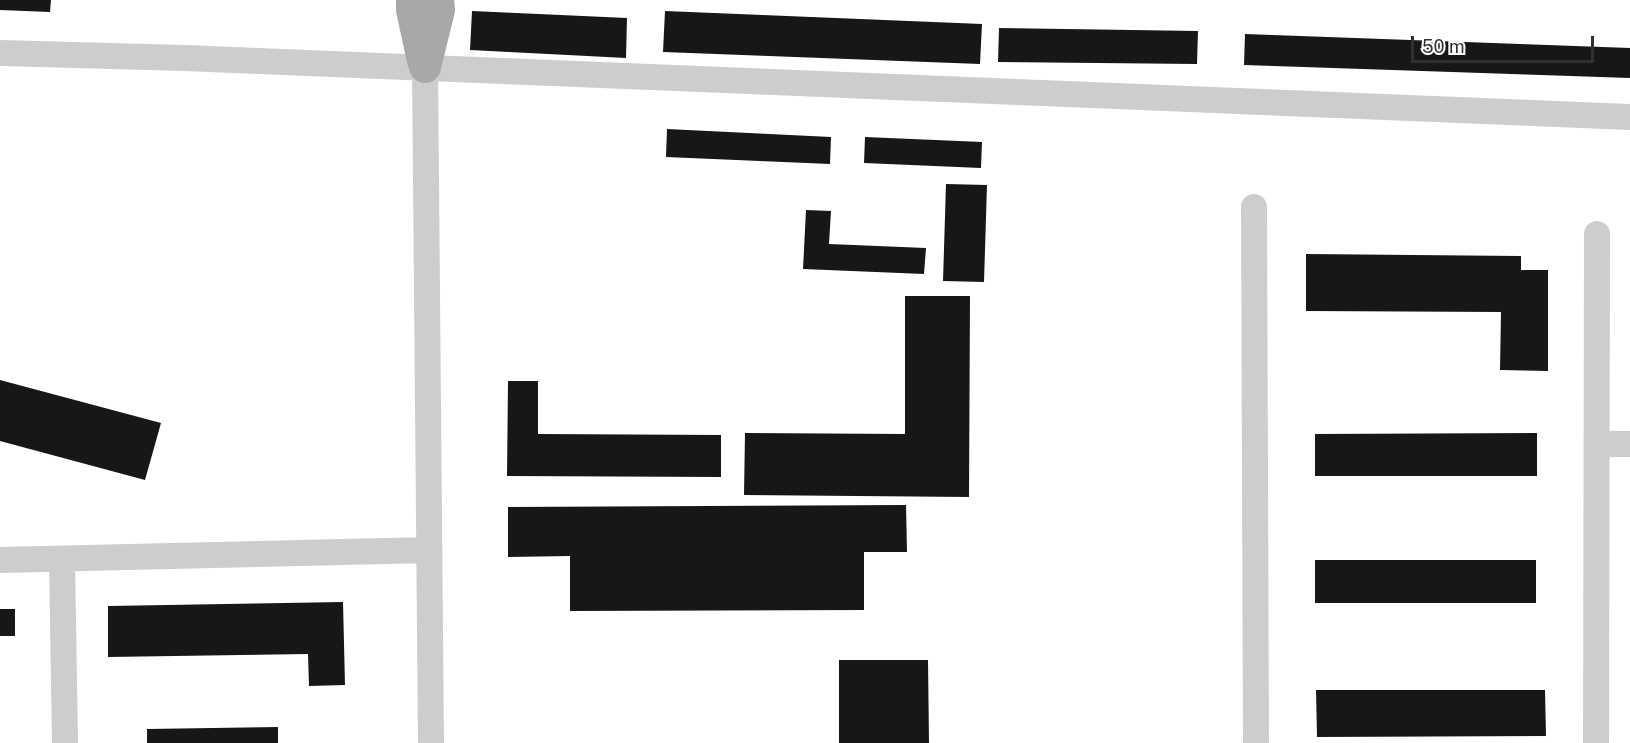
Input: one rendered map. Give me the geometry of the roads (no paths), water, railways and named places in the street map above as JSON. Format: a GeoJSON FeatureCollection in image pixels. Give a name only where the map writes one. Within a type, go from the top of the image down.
{"type":"FeatureCollection","features":[{"type":"Feature","properties":{"kind":"main road"},"geometry":{"type":"LineString","coordinates":[[412,0],[424,67]]}},
{"type":"Feature","properties":{"kind":"main road"},"geometry":{"type":"LineString","coordinates":[[424,67],[438,10],[438,0]]}},
{"type":"Feature","properties":{"kind":"street"},"geometry":{"type":"LineString","coordinates":[[0,53],[424,67],[1630,117]]}},
{"type":"Feature","properties":{"kind":"street"},"geometry":{"type":"LineString","coordinates":[[424,67],[431,743]]}},
{"type":"Feature","properties":{"kind":"street"},"geometry":{"type":"LineString","coordinates":[[1254,207],[1256,743]]}},
{"type":"Feature","properties":{"kind":"street"},"geometry":{"type":"LineString","coordinates":[[1596,743],[1597,234]]}},
{"type":"Feature","properties":{"kind":"street"},"geometry":{"type":"LineString","coordinates":[[1597,444],[1630,444]]}},
{"type":"Feature","properties":{"kind":"street"},"geometry":{"type":"LineString","coordinates":[[0,560],[429,550]]}},
{"type":"Feature","properties":{"kind":"street"},"geometry":{"type":"LineString","coordinates":[[62,559],[65,743]]}}]}
